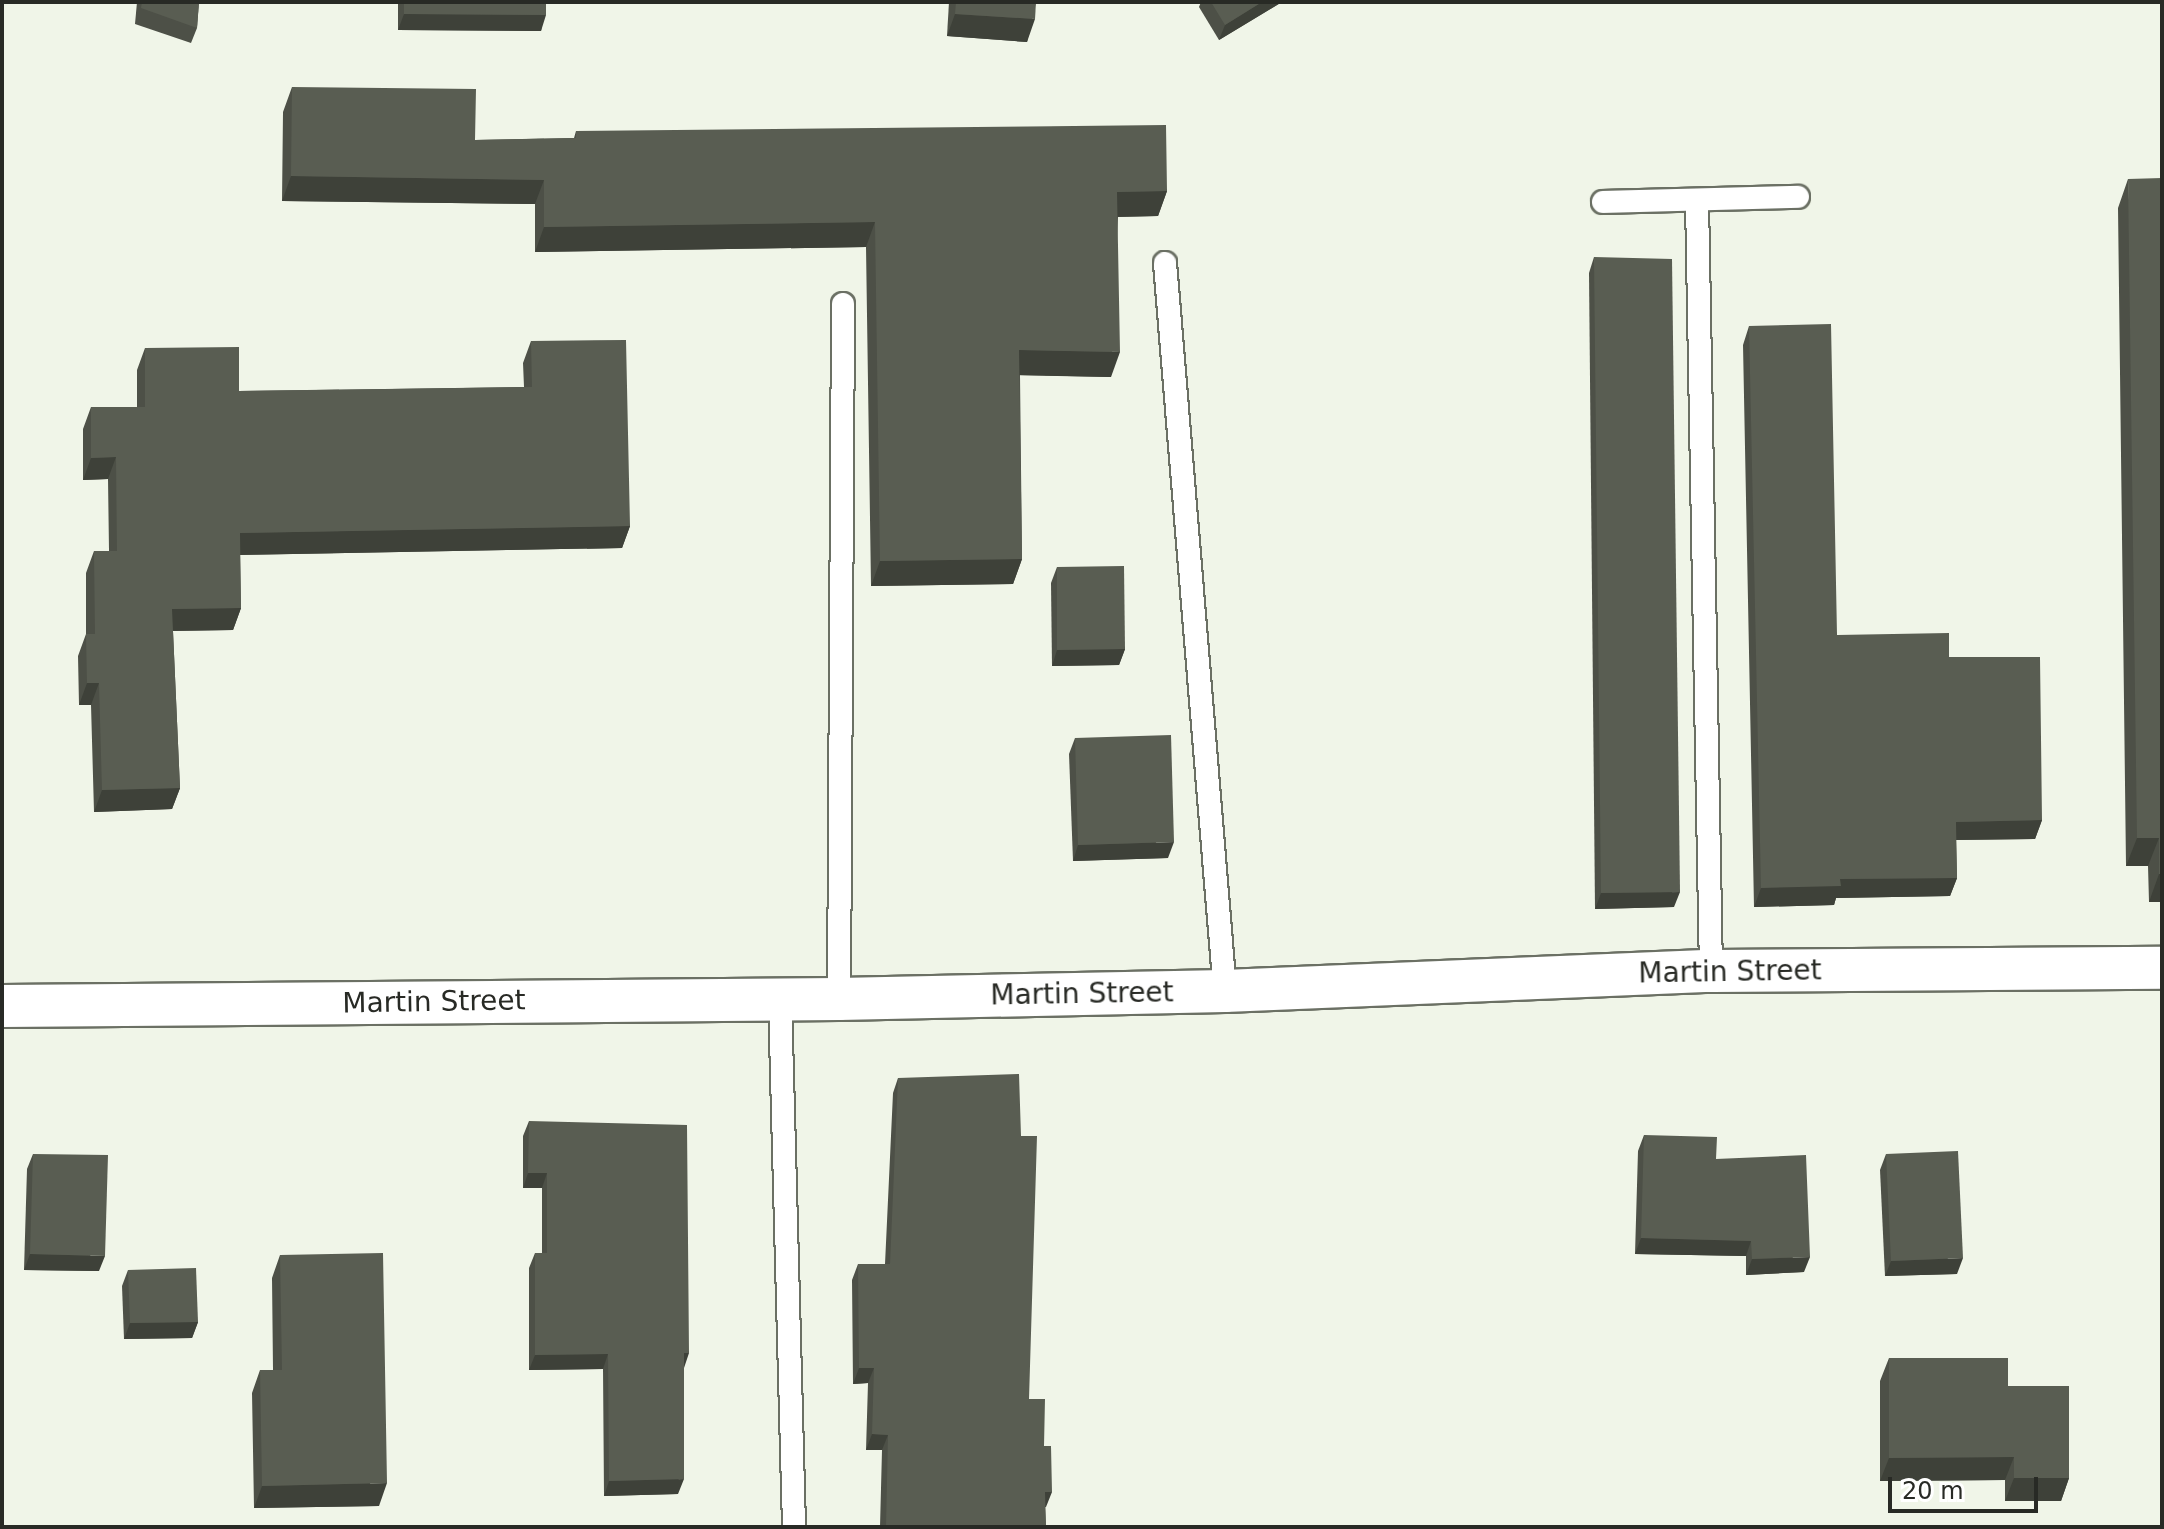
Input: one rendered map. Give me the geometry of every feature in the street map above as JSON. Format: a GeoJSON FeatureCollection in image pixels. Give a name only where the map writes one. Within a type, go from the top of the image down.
{"type":"FeatureCollection","features":[{"type":"Feature","properties":{"kind":"street","name":"Martin Street"},"geometry":{"type":"LineString","coordinates":[[2,1006],[839,999],[1225,991],[1711,971],[2162,968]]}},
{"type":"Feature","properties":{"kind":"lane"},"geometry":{"type":"LineString","coordinates":[[1603,202],[1798,197]]}},
{"type":"Feature","properties":{"kind":"lane"},"geometry":{"type":"LineString","coordinates":[[1697,200],[1711,971]]}},
{"type":"Feature","properties":{"kind":"lane"},"geometry":{"type":"LineString","coordinates":[[1165,263],[1225,991]]}},
{"type":"Feature","properties":{"kind":"lane"},"geometry":{"type":"LineString","coordinates":[[839,999],[843,304]]}},
{"type":"Feature","properties":{"kind":"lane"},"geometry":{"type":"LineString","coordinates":[[780,999],[794,1527]]}},
{"type":"Feature","properties":{"kind":"building"},"geometry":{"type":"Polygon","coordinates":[[[142,2],[199,2],[197,28],[141,8],[142,2]]]}},
{"type":"Feature","properties":{"kind":"building"},"geometry":{"type":"Polygon","coordinates":[[[404,2],[546,2],[546,15],[404,14],[404,2]]]}},
{"type":"Feature","properties":{"kind":"building"},"geometry":{"type":"Polygon","coordinates":[[[956,2],[1036,2],[1035,19],[955,14],[956,2]]]}},
{"type":"Feature","properties":{"kind":"building"},"geometry":{"type":"Polygon","coordinates":[[[1211,2],[1262,2],[1225,25],[1211,2]]]}},
{"type":"Feature","properties":{"kind":"building"},"geometry":{"type":"Polygon","coordinates":[[[292,87],[476,89],[475,140],[576,138],[576,131],[1166,125],[1167,191],[1117,192],[1120,352],[1019,350],[1022,559],[880,561],[875,222],[544,227],[544,180],[291,176],[292,87]]]}},
{"type":"Feature","properties":{"kind":"building"},"geometry":{"type":"Polygon","coordinates":[[[2162,178],[2162,874],[2159,874],[2159,838],[2137,838],[2128,179],[2162,178]]]}},
{"type":"Feature","properties":{"kind":"building"},"geometry":{"type":"Polygon","coordinates":[[[1594,257],[1672,259],[1680,892],[1601,893],[1594,257]]]}},
{"type":"Feature","properties":{"kind":"building"},"geometry":{"type":"Polygon","coordinates":[[[1831,324],[1837,635],[1949,633],[1949,657],[2040,657],[2042,820],[1956,822],[1957,878],[1840,879],[1841,886],[1761,888],[1749,326],[1831,324]]]}},
{"type":"Feature","properties":{"kind":"building"},"geometry":{"type":"Polygon","coordinates":[[[626,340],[630,526],[240,533],[241,608],[172,609],[180,788],[102,790],[99,683],[87,683],[86,634],[95,634],[94,551],[117,551],[116,457],[91,458],[91,407],[145,407],[145,348],[239,347],[239,391],[532,387],[531,341],[626,340]]]}},
{"type":"Feature","properties":{"kind":"building"},"geometry":{"type":"Polygon","coordinates":[[[1124,566],[1125,649],[1057,650],[1057,567],[1124,566]]]}},
{"type":"Feature","properties":{"kind":"building"},"geometry":{"type":"Polygon","coordinates":[[[1171,735],[1174,842],[1078,845],[1075,738],[1171,735]]]}},
{"type":"Feature","properties":{"kind":"building"},"geometry":{"type":"Polygon","coordinates":[[[1019,1074],[1021,1136],[1037,1136],[1029,1399],[1045,1399],[1044,1446],[1051,1446],[1052,1492],[1045,1492],[1046,1527],[886,1527],[888,1435],[872,1434],[874,1368],[859,1368],[858,1264],[890,1264],[898,1078],[1019,1074]]]}},
{"type":"Feature","properties":{"kind":"building"},"geometry":{"type":"Polygon","coordinates":[[[529,1121],[687,1125],[689,1353],[684,1353],[684,1479],[609,1481],[608,1354],[535,1355],[535,1253],[547,1253],[547,1173],[528,1173],[529,1121]]]}},
{"type":"Feature","properties":{"kind":"building"},"geometry":{"type":"Polygon","coordinates":[[[1644,1135],[1717,1137],[1716,1159],[1806,1155],[1810,1257],[1752,1259],[1751,1241],[1641,1238],[1644,1135]]]}},
{"type":"Feature","properties":{"kind":"building"},"geometry":{"type":"Polygon","coordinates":[[[1958,1151],[1963,1258],[1891,1261],[1886,1154],[1958,1151]]]}},
{"type":"Feature","properties":{"kind":"building"},"geometry":{"type":"Polygon","coordinates":[[[33,1154],[108,1155],[105,1256],[30,1254],[33,1154]]]}},
{"type":"Feature","properties":{"kind":"building"},"geometry":{"type":"Polygon","coordinates":[[[383,1253],[387,1483],[262,1486],[260,1370],[282,1370],[280,1255],[383,1253]]]}},
{"type":"Feature","properties":{"kind":"building"},"geometry":{"type":"Polygon","coordinates":[[[196,1268],[198,1322],[130,1323],[128,1270],[196,1268]]]}},
{"type":"Feature","properties":{"kind":"building"},"geometry":{"type":"Polygon","coordinates":[[[1889,1358],[2008,1358],[2008,1386],[2069,1386],[2069,1478],[2014,1478],[2014,1457],[1889,1458],[1889,1358]]]}}]}
